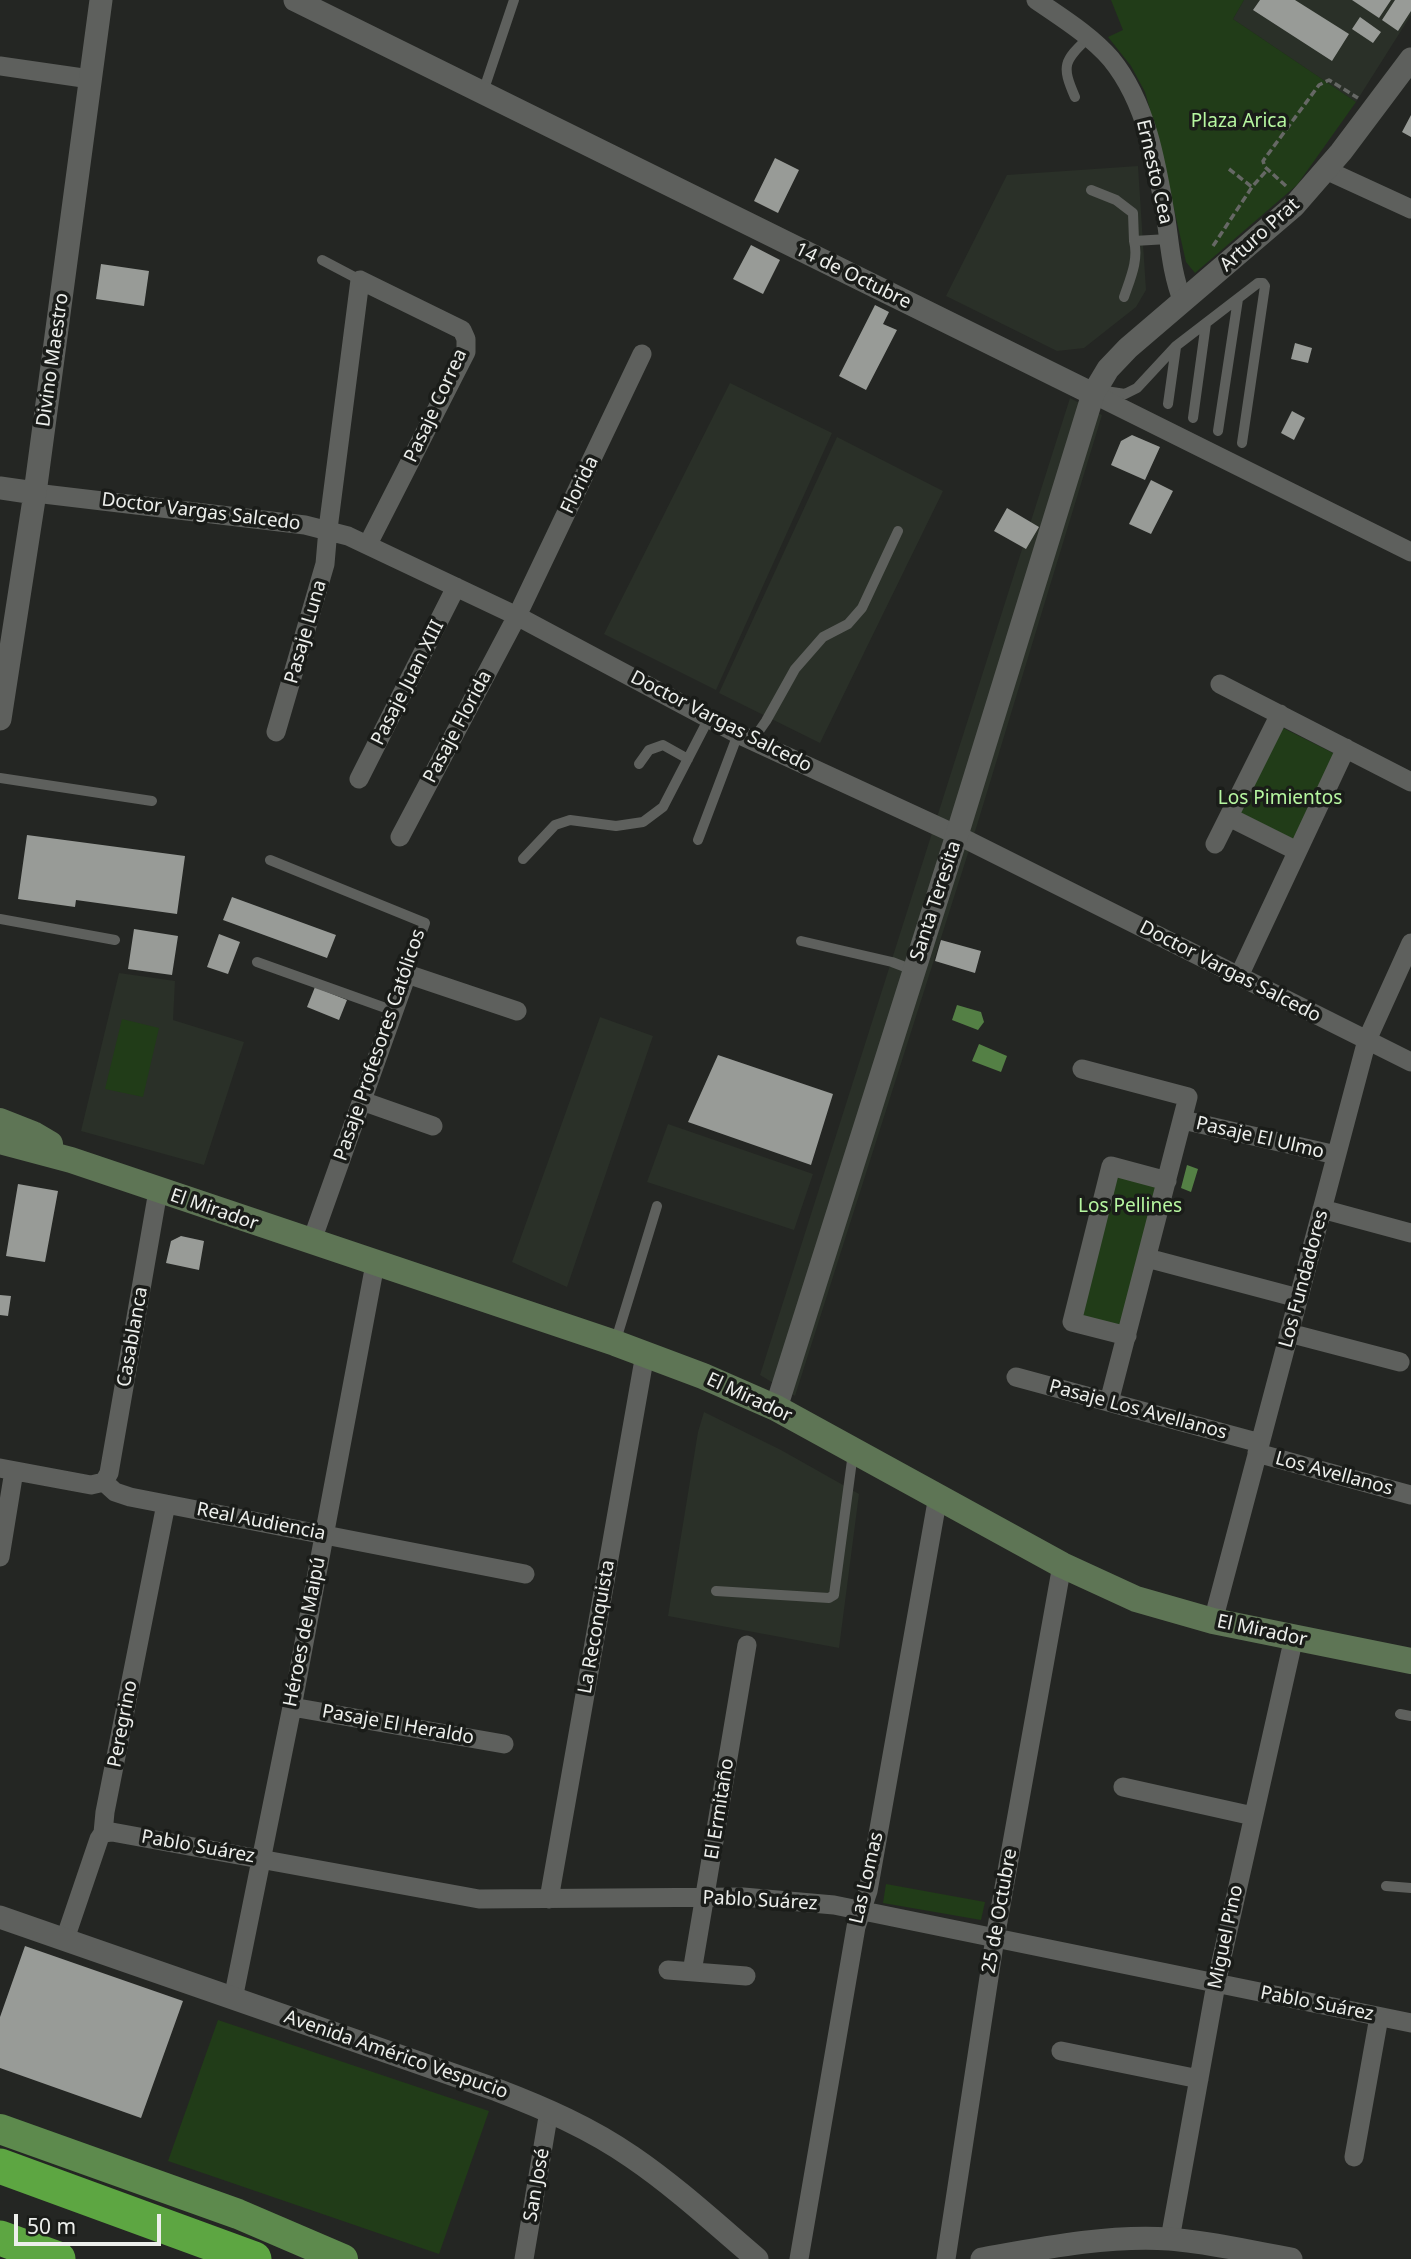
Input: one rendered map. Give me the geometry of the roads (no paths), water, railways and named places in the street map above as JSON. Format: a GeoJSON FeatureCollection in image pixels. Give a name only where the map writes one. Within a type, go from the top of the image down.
{"type":"FeatureCollection","features":[{"type":"Feature","properties":{"kind":"highway"},"geometry":{"type":"LineString","coordinates":[[0,2166],[254,2259]]}},
{"type":"Feature","properties":{"kind":"highway"},"geometry":{"type":"LineString","coordinates":[[0,2238],[58,2259]]}},
{"type":"Feature","properties":{"kind":"main road"},"geometry":{"type":"LineString","coordinates":[[0,1105],[6,1130]]}},
{"type":"Feature","properties":{"kind":"main road","name":"El Mirador"},"geometry":{"type":"LineString","coordinates":[[6,1130],[48,1143],[71,1160],[615,1343],[703,1376],[776,1408],[1062,1565],[1136,1599],[1213,1621],[1411,1661]]}},
{"type":"Feature","properties":{"kind":"main road"},"geometry":{"type":"LineString","coordinates":[[0,2129],[238,2214],[343,2259]]}},
{"type":"Feature","properties":{"kind":"street","name":"Divino Maestro"},"geometry":{"type":"LineString","coordinates":[[0,719],[35,493],[101,0]]}},
{"type":"Feature","properties":{"kind":"street","name":"14 de Octubre"},"geometry":{"type":"LineString","coordinates":[[295,0],[1094,392],[1411,552]]}},
{"type":"Feature","properties":{"kind":"street","name":"Ernesto Cea"},"geometry":{"type":"LineString","coordinates":[[1036,0],[1088,38],[1111,60],[1136,98],[1159,179],[1176,284],[1183,302]]}},
{"type":"Feature","properties":{"kind":"street","name":"Arturo Prat"},"geometry":{"type":"LineString","coordinates":[[1094,392],[1116,360],[1275,224],[1326,170],[1411,59]]}},
{"type":"Feature","properties":{"kind":"street"},"geometry":{"type":"LineString","coordinates":[[0,66],[90,79]]}},
{"type":"Feature","properties":{"kind":"street"},"geometry":{"type":"LineString","coordinates":[[1326,170],[1411,209]]}},
{"type":"Feature","properties":{"kind":"street"},"geometry":{"type":"LineString","coordinates":[[328,530],[360,280]]}},
{"type":"Feature","properties":{"kind":"street","name":"Pasaje Correa"},"geometry":{"type":"LineString","coordinates":[[360,280],[461,330],[466,339],[466,352],[368,544]]}},
{"type":"Feature","properties":{"kind":"street","name":"Florida"},"geometry":{"type":"LineString","coordinates":[[517,616],[642,354]]}},
{"type":"Feature","properties":{"kind":"street","name":"Santa Teresita"},"geometry":{"type":"LineString","coordinates":[[776,1408],[1094,392]]}},
{"type":"Feature","properties":{"kind":"street","name":"Doctor Vargas Salcedo"},"geometry":{"type":"LineString","coordinates":[[0,488],[305,525],[368,544],[517,616],[745,737],[957,835],[1411,1062]]}},
{"type":"Feature","properties":{"kind":"street","name":"Pasaje Luna"},"geometry":{"type":"LineString","coordinates":[[276,732],[325,564],[328,530]]}},
{"type":"Feature","properties":{"kind":"street","name":"Pasaje Juan XIII"},"geometry":{"type":"LineString","coordinates":[[359,779],[456,587]]}},
{"type":"Feature","properties":{"kind":"street","name":"Pasaje Florida"},"geometry":{"type":"LineString","coordinates":[[400,837],[517,616]]}},
{"type":"Feature","properties":{"kind":"street"},"geometry":{"type":"LineString","coordinates":[[1220,684],[1411,782]]}},
{"type":"Feature","properties":{"kind":"street"},"geometry":{"type":"LineString","coordinates":[[1215,844],[1280,715]]}},
{"type":"Feature","properties":{"kind":"street"},"geometry":{"type":"LineString","coordinates":[[1239,976],[1346,748]]}},
{"type":"Feature","properties":{"kind":"street"},"geometry":{"type":"LineString","coordinates":[[1229,817],[1297,851]]}},
{"type":"Feature","properties":{"kind":"street","name":"Los Fundadores"},"geometry":{"type":"LineString","coordinates":[[1213,1621],[1367,1040],[1411,943]]}},
{"type":"Feature","properties":{"kind":"street"},"geometry":{"type":"LineString","coordinates":[[407,974],[517,1012]]}},
{"type":"Feature","properties":{"kind":"street","name":"Pasaje Profesores Católicos"},"geometry":{"type":"LineString","coordinates":[[311,1242],[407,974]]}},
{"type":"Feature","properties":{"kind":"street"},"geometry":{"type":"LineString","coordinates":[[1082,1069],[1188,1097],[1109,1402]]}},
{"type":"Feature","properties":{"kind":"street"},"geometry":{"type":"LineString","coordinates":[[362,1101],[432,1126]]}},
{"type":"Feature","properties":{"kind":"street","name":"Pasaje El Ulmo"},"geometry":{"type":"LineString","coordinates":[[1183,1120],[1336,1155]]}},
{"type":"Feature","properties":{"kind":"street"},"geometry":{"type":"LineString","coordinates":[[1127,1336],[1072,1322],[1111,1166],[1167,1181]]}},
{"type":"Feature","properties":{"kind":"street","name":"Casablanca"},"geometry":{"type":"LineString","coordinates":[[104,1482],[109,1473],[159,1191]]}},
{"type":"Feature","properties":{"kind":"street"},"geometry":{"type":"LineString","coordinates":[[1322,1209],[1411,1233]]}},
{"type":"Feature","properties":{"kind":"street"},"geometry":{"type":"LineString","coordinates":[[1147,1258],[1298,1298]]}},
{"type":"Feature","properties":{"kind":"street","name":"Héroes de Maipú"},"geometry":{"type":"LineString","coordinates":[[233,1999],[292,1707],[375,1264]]}},
{"type":"Feature","properties":{"kind":"street"},"geometry":{"type":"LineString","coordinates":[[1289,1333],[1400,1363]]}},
{"type":"Feature","properties":{"kind":"street","name":"La Reconquista"},"geometry":{"type":"LineString","coordinates":[[549,1899],[645,1354]]}},
{"type":"Feature","properties":{"kind":"street","name":"Pasaje Los Avellanos"},"geometry":{"type":"LineString","coordinates":[[1016,1377],[1259,1448]]}},
{"type":"Feature","properties":{"kind":"street","name":"Los Avellanos"},"geometry":{"type":"LineString","coordinates":[[1259,1448],[1411,1495]]}},
{"type":"Feature","properties":{"kind":"street"},"geometry":{"type":"LineString","coordinates":[[0,1557],[7,1469]]}},
{"type":"Feature","properties":{"kind":"street","name":"Real Audiencia"},"geometry":{"type":"LineString","coordinates":[[7,1469],[91,1485],[104,1482],[122,1495],[525,1574]]}},
{"type":"Feature","properties":{"kind":"street","name":"Las Lomas"},"geometry":{"type":"LineString","coordinates":[[799,2259],[856,1927],[868,1891],[938,1496]]}},
{"type":"Feature","properties":{"kind":"street","name":"Peregrino"},"geometry":{"type":"LineString","coordinates":[[65,1939],[103,1833],[166,1504]]}},
{"type":"Feature","properties":{"kind":"street","name":"25 de Octubre"},"geometry":{"type":"LineString","coordinates":[[946,2259],[995,1938],[1062,1565]]}},
{"type":"Feature","properties":{"kind":"street","name":"Miguel Pino"},"geometry":{"type":"LineString","coordinates":[[1170,2239],[1216,1984],[1294,1637]]}},
{"type":"Feature","properties":{"kind":"street","name":"El Ermitaño"},"geometry":{"type":"LineString","coordinates":[[692,1972],[747,1646]]}},
{"type":"Feature","properties":{"kind":"street","name":"Pasaje El Heraldo"},"geometry":{"type":"LineString","coordinates":[[292,1707],[504,1744]]}},
{"type":"Feature","properties":{"kind":"street"},"geometry":{"type":"LineString","coordinates":[[1123,1787],[1253,1816]]}},
{"type":"Feature","properties":{"kind":"street","name":"Pablo Suárez"},"geometry":{"type":"LineString","coordinates":[[103,1833],[108,1831],[262,1858],[461,1897],[780,1898],[862,1910],[1411,2023]]}},
{"type":"Feature","properties":{"kind":"street","name":"Avenida Américo Vespucio"},"geometry":{"type":"LineString","coordinates":[[0,1917],[497,2090],[549,2111],[602,2138],[656,2174],[757,2259]]}},
{"type":"Feature","properties":{"kind":"street"},"geometry":{"type":"LineString","coordinates":[[668,1970],[746,1976]]}},
{"type":"Feature","properties":{"kind":"street"},"geometry":{"type":"LineString","coordinates":[[1354,2157],[1379,2017]]}},
{"type":"Feature","properties":{"kind":"street"},"geometry":{"type":"LineString","coordinates":[[1060,2051],[1199,2079]]}},
{"type":"Feature","properties":{"kind":"street","name":"San José"},"geometry":{"type":"LineString","coordinates":[[524,2259],[549,2111]]}},
{"type":"Feature","properties":{"kind":"street"},"geometry":{"type":"LineString","coordinates":[[982,2259],[1102,2241],[1170,2239],[1209,2252],[1291,2259]]}},
{"type":"Feature","properties":{"kind":"lane"},"geometry":{"type":"LineString","coordinates":[[483,93],[514,0]]}},
{"type":"Feature","properties":{"kind":"lane"},"geometry":{"type":"LineString","coordinates":[[1074,97],[1066,76],[1067,60],[1088,38]]}},
{"type":"Feature","properties":{"kind":"lane"},"geometry":{"type":"LineString","coordinates":[[1091,190],[1116,200],[1133,214],[1136,261],[1124,297]]}},
{"type":"Feature","properties":{"kind":"lane"},"geometry":{"type":"LineString","coordinates":[[1134,241],[1168,239]]}},
{"type":"Feature","properties":{"kind":"lane","name":"Pasaje Correa"},"geometry":{"type":"LineString","coordinates":[[322,260],[360,280]]}},
{"type":"Feature","properties":{"kind":"lane"},"geometry":{"type":"LineString","coordinates":[[1094,392],[1125,394],[1138,388],[1176,346],[1258,283],[1263,283],[1265,286],[1242,443]]}},
{"type":"Feature","properties":{"kind":"lane"},"geometry":{"type":"LineString","coordinates":[[1218,431],[1238,299]]}},
{"type":"Feature","properties":{"kind":"lane"},"geometry":{"type":"LineString","coordinates":[[1193,418],[1206,323]]}},
{"type":"Feature","properties":{"kind":"lane"},"geometry":{"type":"LineString","coordinates":[[1168,404],[1176,346]]}},
{"type":"Feature","properties":{"kind":"lane"},"geometry":{"type":"LineString","coordinates":[[698,840],[745,737],[795,669],[823,637],[848,624],[862,608],[898,531]]}},
{"type":"Feature","properties":{"kind":"lane"},"geometry":{"type":"LineString","coordinates":[[523,859],[555,825],[570,820],[616,825],[643,822],[663,807],[709,718]]}},
{"type":"Feature","properties":{"kind":"lane"},"geometry":{"type":"LineString","coordinates":[[639,764],[649,750],[663,746],[688,759]]}},
{"type":"Feature","properties":{"kind":"lane"},"geometry":{"type":"LineString","coordinates":[[0,778],[152,801]]}},
{"type":"Feature","properties":{"kind":"lane","name":"Pasaje Profesores Católicos"},"geometry":{"type":"LineString","coordinates":[[270,860],[425,923],[407,974]]}},
{"type":"Feature","properties":{"kind":"lane"},"geometry":{"type":"LineString","coordinates":[[0,919],[115,940]]}},
{"type":"Feature","properties":{"kind":"lane"},"geometry":{"type":"LineString","coordinates":[[801,941],[892,962],[913,970]]}},
{"type":"Feature","properties":{"kind":"lane"},"geometry":{"type":"LineString","coordinates":[[257,962],[394,1011]]}},
{"type":"Feature","properties":{"kind":"lane"},"geometry":{"type":"LineString","coordinates":[[615,1343],[657,1206]]}},
{"type":"Feature","properties":{"kind":"lane"},"geometry":{"type":"LineString","coordinates":[[716,1591],[829,1598],[834,1595],[854,1450]]}},
{"type":"Feature","properties":{"kind":"lane"},"geometry":{"type":"LineString","coordinates":[[1400,1714],[1411,1716]]}},
{"type":"Feature","properties":{"kind":"lane"},"geometry":{"type":"LineString","coordinates":[[1386,1886],[1411,1888]]}},
{"type":"Feature","properties":{"kind":"park label","name":"Plaza Arica"},"geometry":{"type":"Point","coordinates":[1239,122]}},
{"type":"Feature","properties":{"kind":"park label","name":"Los Pimientos"},"geometry":{"type":"Point","coordinates":[1280,799]}},
{"type":"Feature","properties":{"kind":"park label","name":"Los Pellines"},"geometry":{"type":"Point","coordinates":[1130,1207]}}]}
